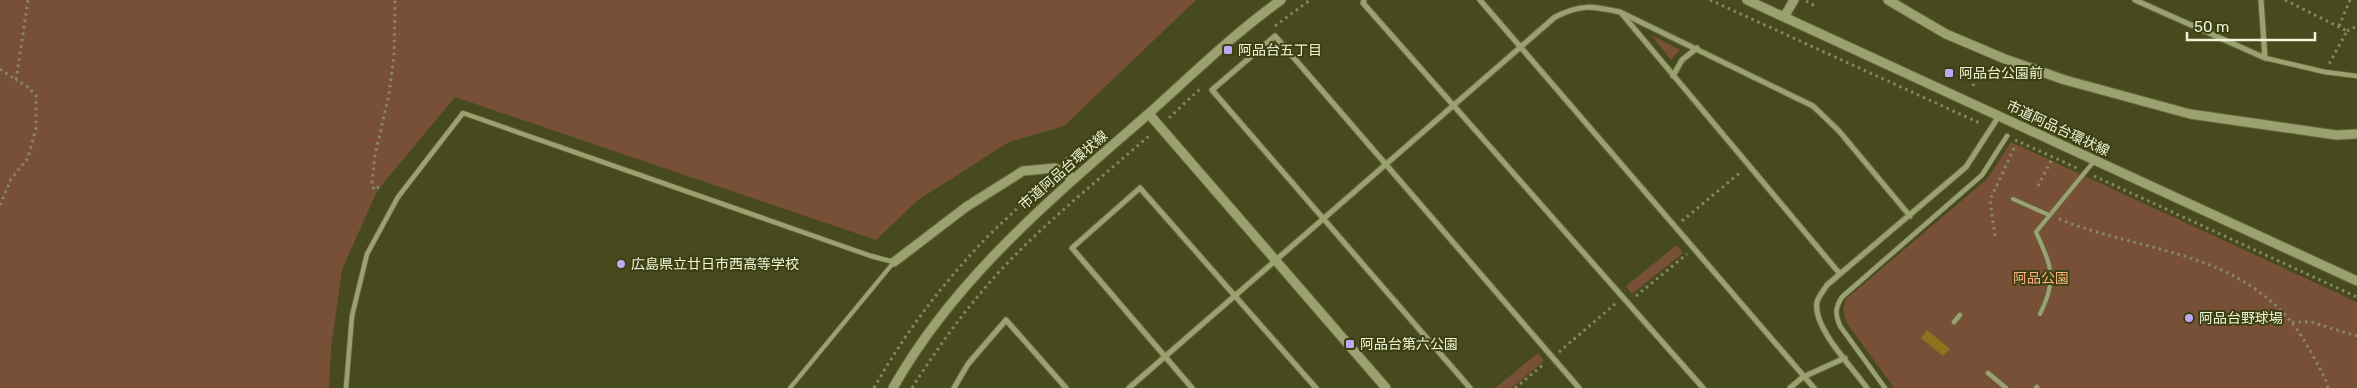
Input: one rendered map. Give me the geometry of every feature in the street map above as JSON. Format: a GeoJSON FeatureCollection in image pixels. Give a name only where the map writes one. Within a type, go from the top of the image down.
{"type":"FeatureCollection","features":[{"type":"Feature","properties":{"kind":"street","name":"市道阿品台環状線"},"geometry":{"type":"LineString","coordinates":[[893,388],[924,338],[954,298],[1022,226],[1281,0]]}},
{"type":"Feature","properties":{"kind":"street"},"geometry":{"type":"LineString","coordinates":[[1364,0],[1364,3],[1703,388]]}},
{"type":"Feature","properties":{"kind":"street"},"geometry":{"type":"LineString","coordinates":[[1480,0],[1814,388]]}},
{"type":"Feature","properties":{"kind":"street","name":"市道阿品台環状線"},"geometry":{"type":"LineString","coordinates":[[1747,0],[2357,281]]}},
{"type":"Feature","properties":{"kind":"street"},"geometry":{"type":"LineString","coordinates":[[1784,17],[1794,0]]}},
{"type":"Feature","properties":{"kind":"street"},"geometry":{"type":"LineString","coordinates":[[1888,0],[1946,34],[1991,54],[2065,80],[2190,114],[2336,135],[2357,134]]}},
{"type":"Feature","properties":{"kind":"street"},"geometry":{"type":"LineString","coordinates":[[2135,0],[2266,58],[2325,72],[2357,76]]}},
{"type":"Feature","properties":{"kind":"street"},"geometry":{"type":"LineString","coordinates":[[2261,0],[2266,58]]}},
{"type":"Feature","properties":{"kind":"street"},"geometry":{"type":"LineString","coordinates":[[1128,388],[1555,17],[1572,8],[1590,6],[1620,12],[1813,106],[1834,125],[1910,216]]}},
{"type":"Feature","properties":{"kind":"street"},"geometry":{"type":"LineString","coordinates":[[1620,12],[1840,274]]}},
{"type":"Feature","properties":{"kind":"street"},"geometry":{"type":"LineString","coordinates":[[1470,388],[1212,90],[1275,36],[1579,388]]}},
{"type":"Feature","properties":{"kind":"street"},"geometry":{"type":"LineString","coordinates":[[1673,76],[1682,60],[1697,48]]}},
{"type":"Feature","properties":{"kind":"street"},"geometry":{"type":"LineString","coordinates":[[346,388],[352,316],[367,254],[398,197],[463,113],[871,256],[894,262],[966,207],[1023,171],[1055,168],[1074,179]]}},
{"type":"Feature","properties":{"kind":"street"},"geometry":{"type":"LineString","coordinates":[[1149,114],[1386,388]]}},
{"type":"Feature","properties":{"kind":"street"},"geometry":{"type":"LineString","coordinates":[[1866,388],[1826,333],[1818,317],[1817,302],[1827,285],[1966,167],[1998,116]]}},
{"type":"Feature","properties":{"kind":"street"},"geometry":{"type":"LineString","coordinates":[[1885,388],[1840,326],[1836,316],[1836,307],[1842,297],[1982,175],[2006,136]]}},
{"type":"Feature","properties":{"kind":"street"},"geometry":{"type":"LineString","coordinates":[[1192,388],[1072,248],[1140,188],[1316,388]]}},
{"type":"Feature","properties":{"kind":"street"},"geometry":{"type":"LineString","coordinates":[[1954,322],[1960,316]]}},
{"type":"Feature","properties":{"kind":"street"},"geometry":{"type":"LineString","coordinates":[[954,388],[968,364],[1006,320],[1066,388]]}},
{"type":"Feature","properties":{"kind":"street"},"geometry":{"type":"LineString","coordinates":[[1790,388],[1803,377],[1845,358]]}},
{"type":"Feature","properties":{"kind":"street"},"geometry":{"type":"LineString","coordinates":[[1988,373],[2006,388]]}},
{"type":"Feature","properties":{"kind":"lane"},"geometry":{"type":"LineString","coordinates":[[2040,314],[2051,286],[2051,267],[2036,232],[2095,160]]}},
{"type":"Feature","properties":{"kind":"lane"},"geometry":{"type":"LineString","coordinates":[[2013,200],[2049,215]]}},
{"type":"Feature","properties":{"kind":"lane"},"geometry":{"type":"LineString","coordinates":[[790,388],[894,262]]}},
{"type":"Feature","properties":{"kind":"path"},"geometry":{"type":"LineString","coordinates":[[16,80],[28,0]]}},
{"type":"Feature","properties":{"kind":"path"},"geometry":{"type":"LineString","coordinates":[[379,187],[374,190],[372,183],[375,155],[390,85],[394,56],[395,0]]}},
{"type":"Feature","properties":{"kind":"path"},"geometry":{"type":"LineString","coordinates":[[1268,31],[1310,0]]}},
{"type":"Feature","properties":{"kind":"path"},"geometry":{"type":"LineString","coordinates":[[1710,0],[1990,128]]}},
{"type":"Feature","properties":{"kind":"path"},"geometry":{"type":"LineString","coordinates":[[1804,0],[1817,7]]}},
{"type":"Feature","properties":{"kind":"path"},"geometry":{"type":"LineString","coordinates":[[2285,0],[2347,31]]}},
{"type":"Feature","properties":{"kind":"path"},"geometry":{"type":"LineString","coordinates":[[2339,26],[2350,0]]}},
{"type":"Feature","properties":{"kind":"path"},"geometry":{"type":"LineString","coordinates":[[2325,72],[2347,31],[2357,26]]}},
{"type":"Feature","properties":{"kind":"path"},"geometry":{"type":"LineString","coordinates":[[1973,86],[1980,63]]}},
{"type":"Feature","properties":{"kind":"path"},"geometry":{"type":"LineString","coordinates":[[0,68],[28,87],[36,96],[36,128],[28,158],[12,179],[0,205]]}},
{"type":"Feature","properties":{"kind":"path"},"geometry":{"type":"LineString","coordinates":[[912,388],[967,309],[999,272],[1033,238],[1208,82]]}},
{"type":"Feature","properties":{"kind":"path"},"geometry":{"type":"LineString","coordinates":[[2006,136],[2357,297]]}},
{"type":"Feature","properties":{"kind":"path"},"geometry":{"type":"LineString","coordinates":[[1995,236],[1990,200],[2017,141]]}},
{"type":"Feature","properties":{"kind":"path"},"geometry":{"type":"LineString","coordinates":[[1065,160],[1076,156]]}},
{"type":"Feature","properties":{"kind":"path"},"geometry":{"type":"LineString","coordinates":[[2038,186],[2053,157]]}},
{"type":"Feature","properties":{"kind":"path"},"geometry":{"type":"LineString","coordinates":[[1675,228],[1748,166]]}},
{"type":"Feature","properties":{"kind":"path"},"geometry":{"type":"LineString","coordinates":[[2049,215],[2220,268],[2257,290],[2291,322],[2325,378],[2328,388]]}},
{"type":"Feature","properties":{"kind":"path"},"geometry":{"type":"LineString","coordinates":[[1628,302],[1693,249]]}},
{"type":"Feature","properties":{"kind":"path"},"geometry":{"type":"LineString","coordinates":[[1516,388],[1623,297]]}},
{"type":"Feature","properties":{"kind":"path"},"geometry":{"type":"LineString","coordinates":[[2291,322],[2311,322],[2357,336]]}},
{"type":"Feature","properties":{"kind":"green space"},"geometry":{"type":"Polygon","coordinates":[[[0,0],[1196,0],[1064,126],[1009,142],[918,200],[876,240],[455,97],[377,191],[342,270],[331,349],[329,388],[0,388],[0,0]]]}},
{"type":"Feature","properties":{"kind":"green space"},"geometry":{"type":"Polygon","coordinates":[[[1651,35],[1680,50],[1671,60],[1651,35]]]}},
{"type":"Feature","properties":{"kind":"green space","name":"阿品公園"},"geometry":{"type":"Polygon","coordinates":[[[2011,142],[2357,302],[2357,388],[1894,388],[1847,323],[1843,310],[1846,299],[1987,179],[2011,142]]]}},
{"type":"Feature","properties":{"kind":"green space"},"geometry":{"type":"Polygon","coordinates":[[[1677,245],[1683,253],[1632,294],[1626,286],[1677,245]]]}},
{"type":"Feature","properties":{"kind":"green space"},"geometry":{"type":"Polygon","coordinates":[[[1538,353],[1544,361],[1511,388],[1495,388],[1538,353]]]}},
{"type":"Feature","properties":{"kind":"building"},"geometry":{"type":"Polygon","coordinates":[[[1927,330],[1950,349],[1943,356],[1921,338],[1927,330]]]}},
{"type":"Feature","properties":{"kind":"place","name":"阿品台五丁目"},"geometry":{"type":"Point","coordinates":[1228,50]}},
{"type":"Feature","properties":{"kind":"place","name":"阿品台公園前"},"geometry":{"type":"Point","coordinates":[1949,73]}},
{"type":"Feature","properties":{"kind":"place","name":"広島県立廿日市西高等学校"},"geometry":{"type":"Point","coordinates":[621,264]}},
{"type":"Feature","properties":{"kind":"place","name":"阿品台野球場"},"geometry":{"type":"Point","coordinates":[2189,318]}},
{"type":"Feature","properties":{"kind":"place","name":"阿品台第六公園"},"geometry":{"type":"Point","coordinates":[1350,344]}}]}
